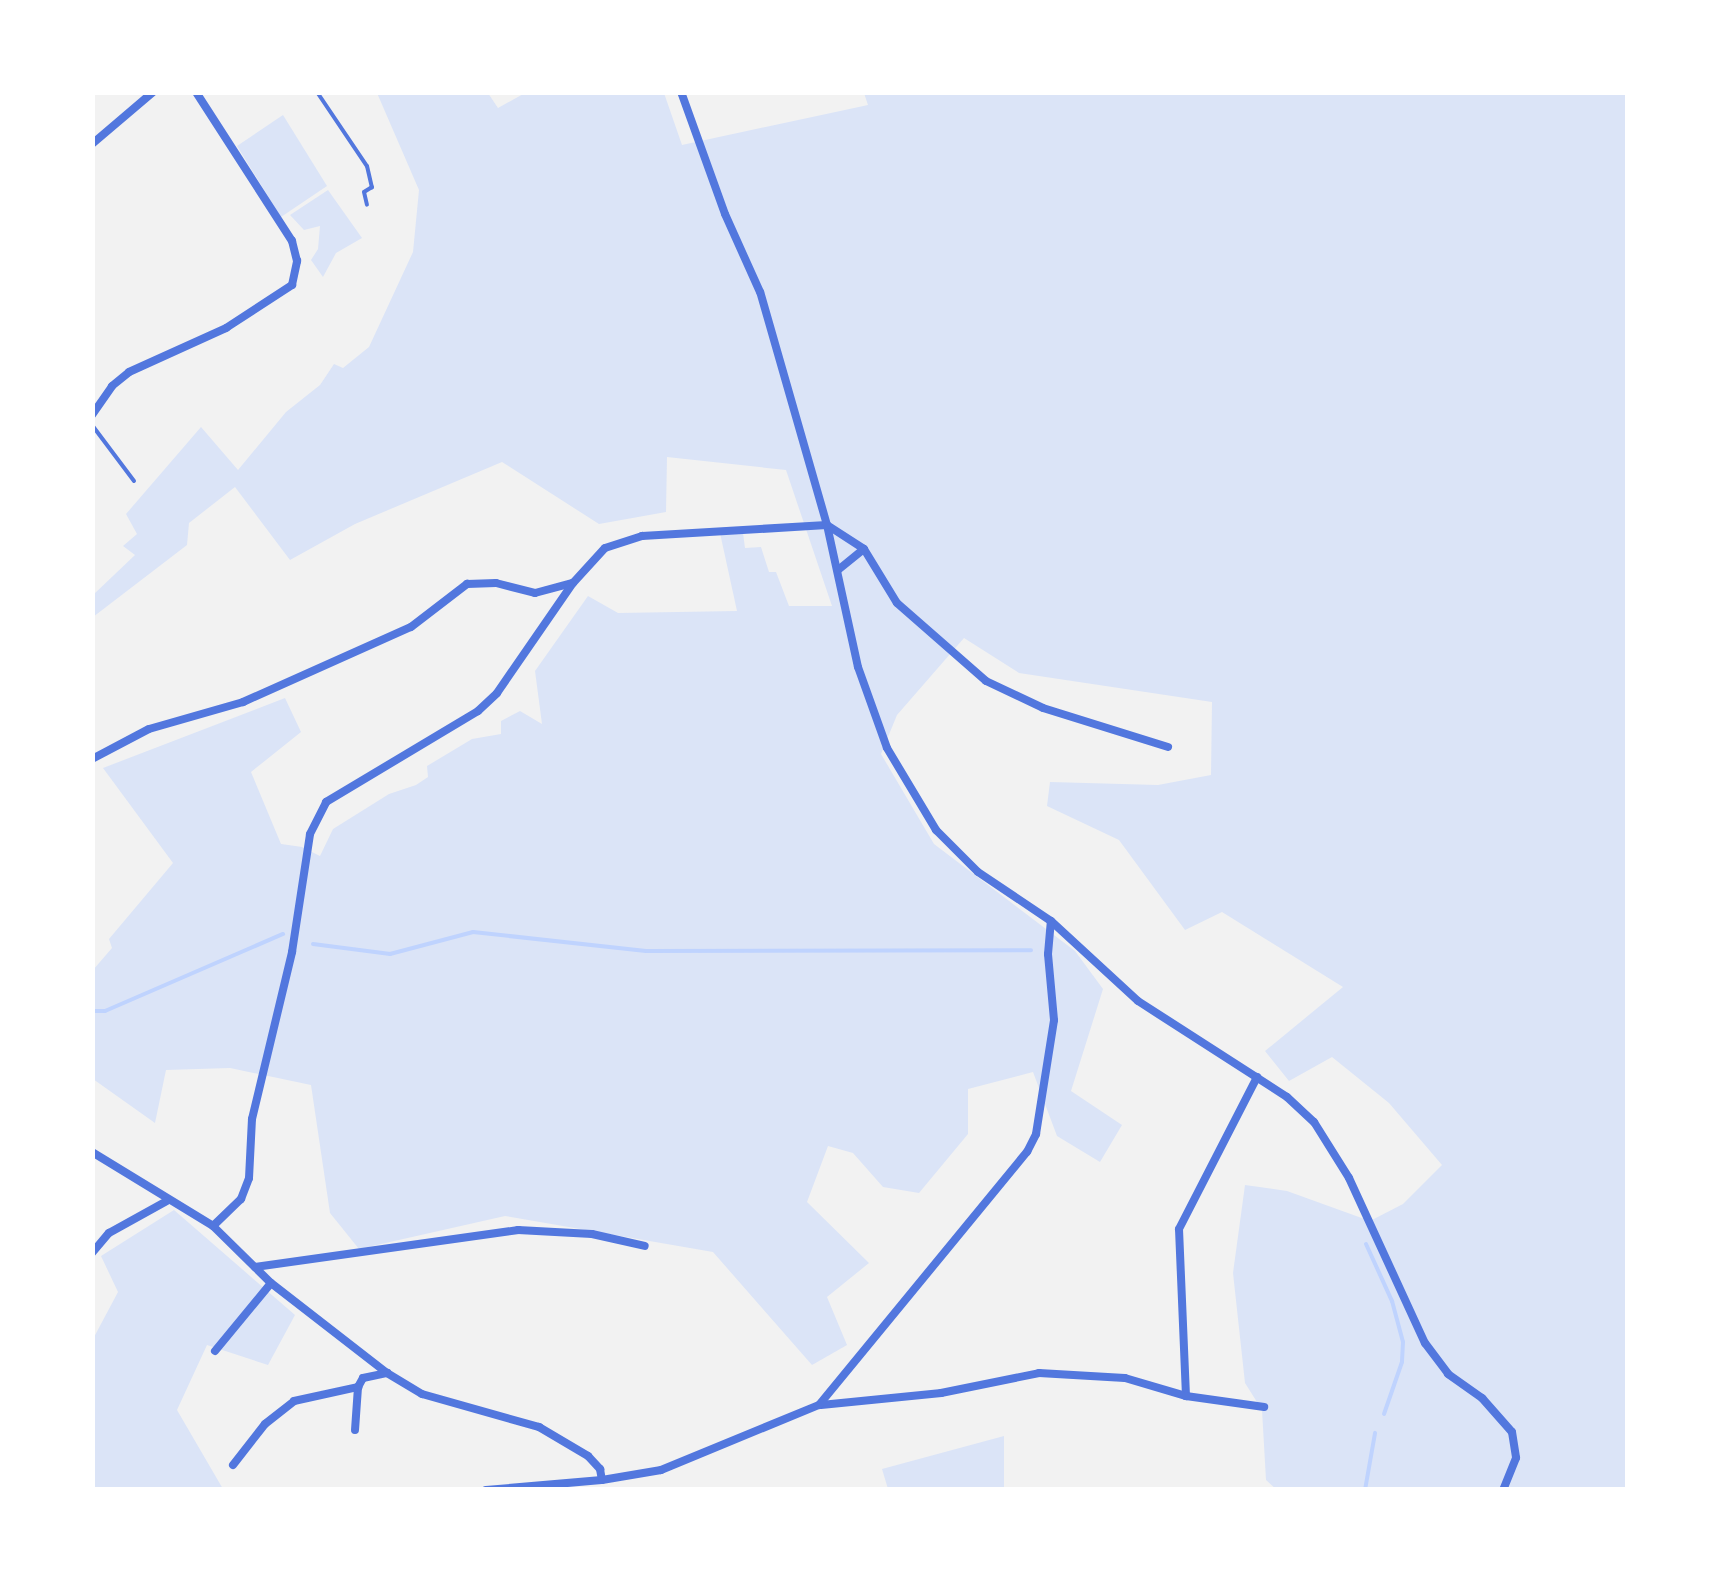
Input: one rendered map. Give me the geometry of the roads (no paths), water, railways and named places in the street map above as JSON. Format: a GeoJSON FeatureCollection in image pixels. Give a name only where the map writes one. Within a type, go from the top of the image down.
{"type":"FeatureCollection","features":[{"type":"Feature","properties":{"kind":"street"},"geometry":{"type":"LineString","coordinates":[[92,144],[153,92]]}},
{"type":"Feature","properties":{"kind":"street"},"geometry":{"type":"LineString","coordinates":[[92,415],[112,386],[129,372],[226,328],[280,297],[292,284],[297,261],[292,241],[196,92]]}},
{"type":"Feature","properties":{"kind":"street"},"geometry":{"type":"LineString","coordinates":[[681,92],[725,214],[760,292],[828,525],[858,667],[887,748],[912,794],[956,852],[1051,920],[1138,1001],[1257,1078],[1314,1122],[1364,1210],[1424,1343],[1448,1374],[1482,1398],[1512,1432],[1516,1458],[1503,1490]]}},
{"type":"Feature","properties":{"kind":"street"},"geometry":{"type":"LineString","coordinates":[[213,1226],[241,1199],[249,1178],[252,1119],[292,952],[318,812],[342,789],[478,711],[497,693],[572,583],[596,555],[628,538],[828,525],[864,550],[896,603],[986,680],[1043,708],[1168,747]]}},
{"type":"Feature","properties":{"kind":"street"},"geometry":{"type":"LineString","coordinates":[[838,570],[864,550]]}},
{"type":"Feature","properties":{"kind":"street"},"geometry":{"type":"LineString","coordinates":[[92,759],[149,729],[243,702],[411,627],[467,584],[496,583],[534,593],[572,583]]}},
{"type":"Feature","properties":{"kind":"street"},"geometry":{"type":"LineString","coordinates":[[820,1405],[1027,1152],[1036,1134],[1054,1020],[1048,954],[1051,920]]}},
{"type":"Feature","properties":{"kind":"street"},"geometry":{"type":"LineString","coordinates":[[1186,1396],[1179,1229],[1257,1078]]}},
{"type":"Feature","properties":{"kind":"street"},"geometry":{"type":"LineString","coordinates":[[92,1152],[213,1226],[271,1283],[387,1373],[422,1394],[539,1426],[588,1456],[600,1469],[602,1480]]}},
{"type":"Feature","properties":{"kind":"street"},"geometry":{"type":"LineString","coordinates":[[92,1253],[108,1233],[167,1201]]}},
{"type":"Feature","properties":{"kind":"street"},"geometry":{"type":"LineString","coordinates":[[256,1267],[264,1263],[356,1256],[506,1230],[592,1234],[645,1246]]}},
{"type":"Feature","properties":{"kind":"street"},"geometry":{"type":"LineString","coordinates":[[215,1352],[271,1283]]}},
{"type":"Feature","properties":{"kind":"street"},"geometry":{"type":"LineString","coordinates":[[355,1430],[358,1387],[364,1378],[387,1373]]}},
{"type":"Feature","properties":{"kind":"street"},"geometry":{"type":"LineString","coordinates":[[486,1490],[602,1480],[691,1461],[820,1405],[941,1393],[1039,1373],[1125,1378],[1186,1396],[1264,1407]]}},
{"type":"Feature","properties":{"kind":"street"},"geometry":{"type":"LineString","coordinates":[[233,1465],[266,1424],[294,1401],[358,1387]]}},
{"type":"Feature","properties":{"kind":"lane"},"geometry":{"type":"LineString","coordinates":[[316,92],[367,166],[372,187],[364,192],[367,206]]}},
{"type":"Feature","properties":{"kind":"lane"},"geometry":{"type":"LineString","coordinates":[[92,425],[134,481]]}},
{"type":"Feature","properties":{"kind":"waterway"},"geometry":{"type":"LineString","coordinates":[[313,944],[390,954],[473,932],[646,951],[1031,950]]}},
{"type":"Feature","properties":{"kind":"waterway"},"geometry":{"type":"LineString","coordinates":[[92,1011],[105,1011],[283,934]]}},
{"type":"Feature","properties":{"kind":"waterway"},"geometry":{"type":"LineString","coordinates":[[1366,1244],[1392,1301],[1403,1342],[1402,1362],[1384,1414]]}},
{"type":"Feature","properties":{"kind":"waterway"},"geometry":{"type":"LineString","coordinates":[[1365,1490],[1375,1433]]}}]}
